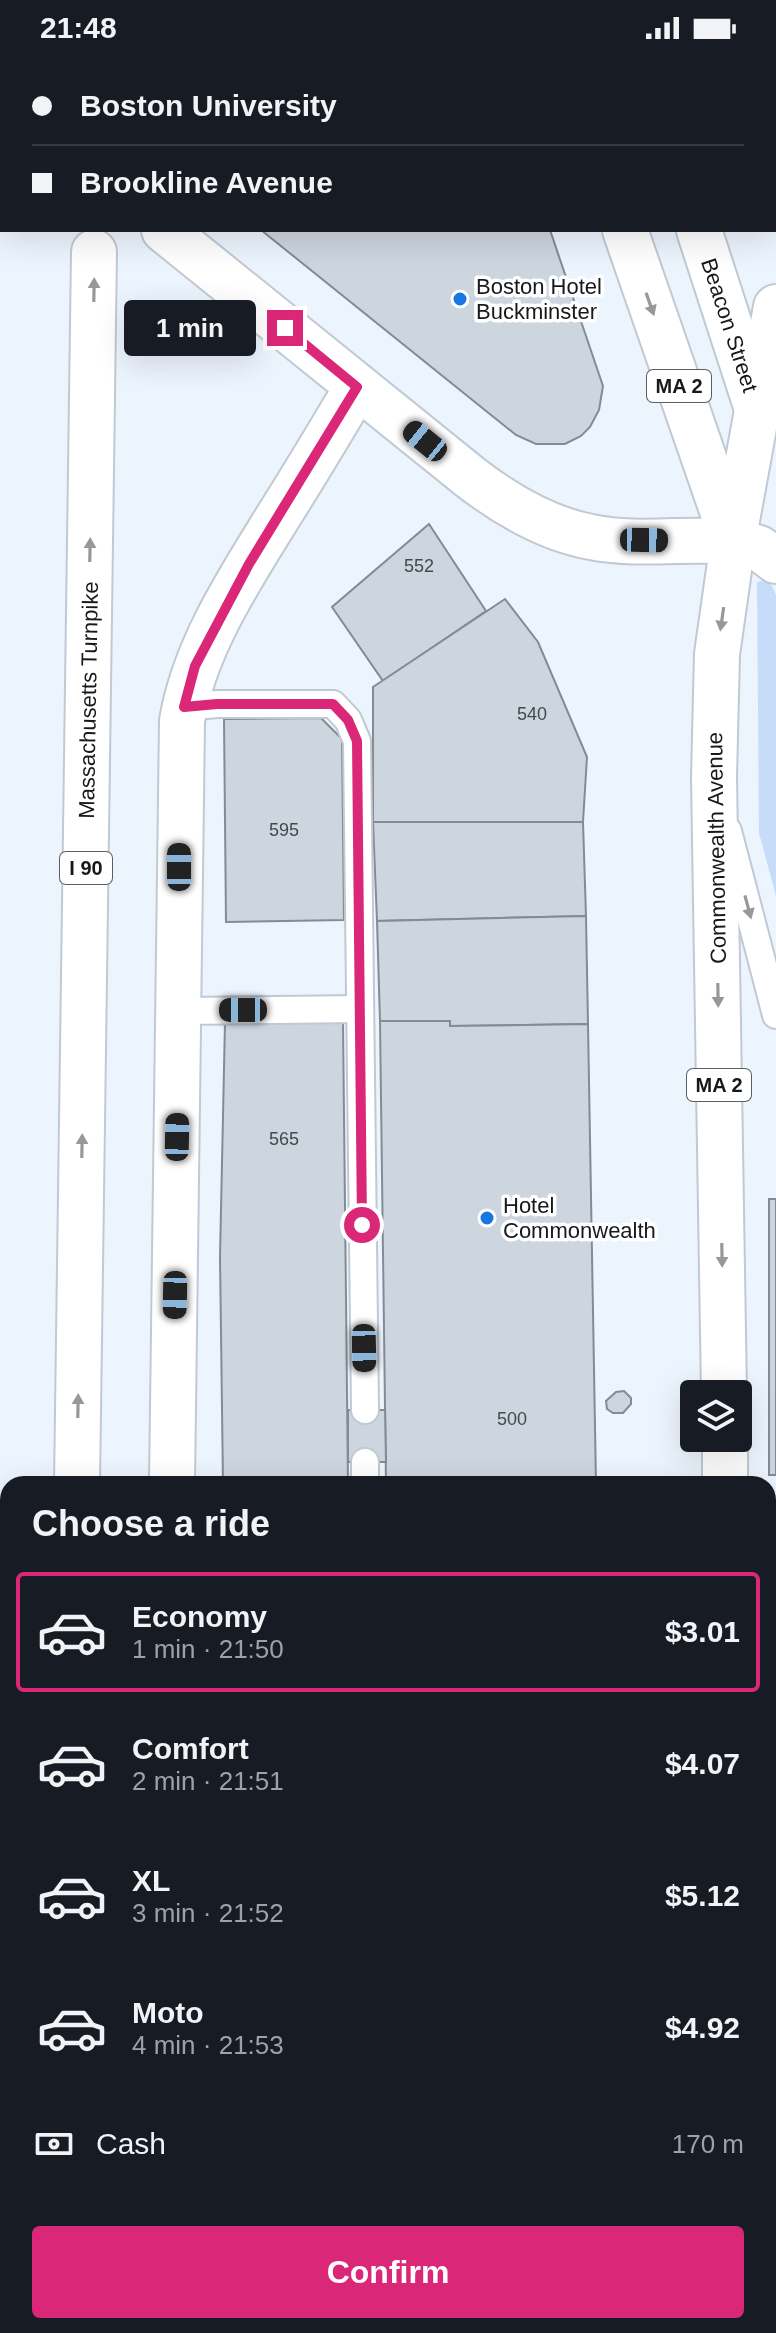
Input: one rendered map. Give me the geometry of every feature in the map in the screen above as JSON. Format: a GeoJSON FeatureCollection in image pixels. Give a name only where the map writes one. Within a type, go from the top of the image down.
{"type":"FeatureCollection","features":[{"type":"Feature","properties":{"kind":"main road"},"geometry":{"type":"LineString","coordinates":[[166,232],[490,492],[554,526],[590,537],[733,542],[755,546],[776,561]]}},
{"type":"Feature","properties":{"kind":"main road","name":"MA 2"},"geometry":{"type":"LineString","coordinates":[[626,232],[733,542]]}},
{"type":"Feature","properties":{"kind":"main road","name":"Beacon Street"},"geometry":{"type":"LineString","coordinates":[[700,232],[776,466]]}},
{"type":"Feature","properties":{"kind":"main road","name":"Massachusetts Turnpike"},"geometry":{"type":"LineString","coordinates":[[77,1476],[94,252]]}},
{"type":"Feature","properties":{"kind":"main road","name":"Commonwealth Avenue"},"geometry":{"type":"LineString","coordinates":[[724,1380],[714,777],[717,654],[733,542],[776,307]]}},
{"type":"Feature","properties":{"kind":"main road"},"geometry":{"type":"LineString","coordinates":[[172,1476],[180,752],[184,707],[195,666],[228,603],[357,387]]}},
{"type":"Feature","properties":{"kind":"main road"},"geometry":{"type":"LineString","coordinates":[[725,1452],[725,1476]]}},
{"type":"Feature","properties":{"kind":"lane"},"geometry":{"type":"LineString","coordinates":[[184,707],[333,704],[348,720],[357,741],[365,1410]]}},
{"type":"Feature","properties":{"kind":"lane"},"geometry":{"type":"LineString","coordinates":[[714,777],[776,1015]]}},
{"type":"Feature","properties":{"kind":"lane"},"geometry":{"type":"LineString","coordinates":[[178,1011],[360,1009]]}},
{"type":"Feature","properties":{"kind":"shaded area"},"geometry":{"type":"Polygon","coordinates":[[[765,580],[776,595],[776,896],[759,833],[757,582],[765,580]]]}},
{"type":"Feature","properties":{"kind":"building","name":"Boston Hotel Buckminster"},"geometry":{"type":"Polygon","coordinates":[[[263,232],[551,232],[603,386],[599,410],[581,436],[565,444],[536,444],[516,435],[263,232]]]}},
{"type":"Feature","properties":{"kind":"building"},"geometry":{"type":"Polygon","coordinates":[[[429,524],[486,611],[383,681],[332,607],[429,524]]]}},
{"type":"Feature","properties":{"kind":"building"},"geometry":{"type":"Polygon","coordinates":[[[505,599],[538,642],[587,757],[583,822],[373,822],[373,687],[505,599]]]}},
{"type":"Feature","properties":{"kind":"building"},"geometry":{"type":"Polygon","coordinates":[[[321,718],[342,739],[344,920],[226,922],[224,719],[321,718]]]}},
{"type":"Feature","properties":{"kind":"building"},"geometry":{"type":"Polygon","coordinates":[[[373,822],[583,822],[586,916],[377,921],[373,822]]]}},
{"type":"Feature","properties":{"kind":"building"},"geometry":{"type":"Polygon","coordinates":[[[586,916],[588,1024],[450,1026],[450,1021],[380,1021],[377,921],[586,916]]]}},
{"type":"Feature","properties":{"kind":"building","name":"Hotel Commonwealth"},"geometry":{"type":"Polygon","coordinates":[[[380,1021],[450,1021],[450,1026],[588,1024],[596,1476],[386,1476],[380,1021]]]}},
{"type":"Feature","properties":{"kind":"building"},"geometry":{"type":"Polygon","coordinates":[[[225,1022],[343,1022],[348,1476],[223,1476],[220,1257],[225,1022]]]}},
{"type":"Feature","properties":{"kind":"building"},"geometry":{"type":"Polygon","coordinates":[[[769,1199],[776,1199],[776,1475],[769,1475],[769,1199]]]}},
{"type":"Feature","properties":{"kind":"building"},"geometry":{"type":"Polygon","coordinates":[[[769,1199],[776,1199],[776,1475],[769,1475],[769,1199]]]}},
{"type":"Feature","properties":{"kind":"building"},"geometry":{"type":"Polygon","coordinates":[[[624,1391],[631,1398],[631,1404],[623,1413],[613,1413],[607,1409],[606,1401],[616,1392],[624,1391]]]}},
{"type":"Feature","properties":{"kind":"building"},"geometry":{"type":"Polygon","coordinates":[[[348,1410],[385,1410],[386,1462],[348,1462],[348,1410]]]}},
{"type":"Feature","properties":{"kind":"place","name":"Boston Hotel Buckminster"},"geometry":{"type":"Point","coordinates":[460,299]}},
{"type":"Feature","properties":{"kind":"place","name":"Hotel Commonwealth"},"geometry":{"type":"Point","coordinates":[487,1218]}},
{"type":"Feature","properties":{"kind":"route"},"geometry":{"type":"LineString","coordinates":[[285,328],[357,387],[249,564],[195,666],[184,707],[333,704],[348,720],[357,741],[362,1225]]}}]}
